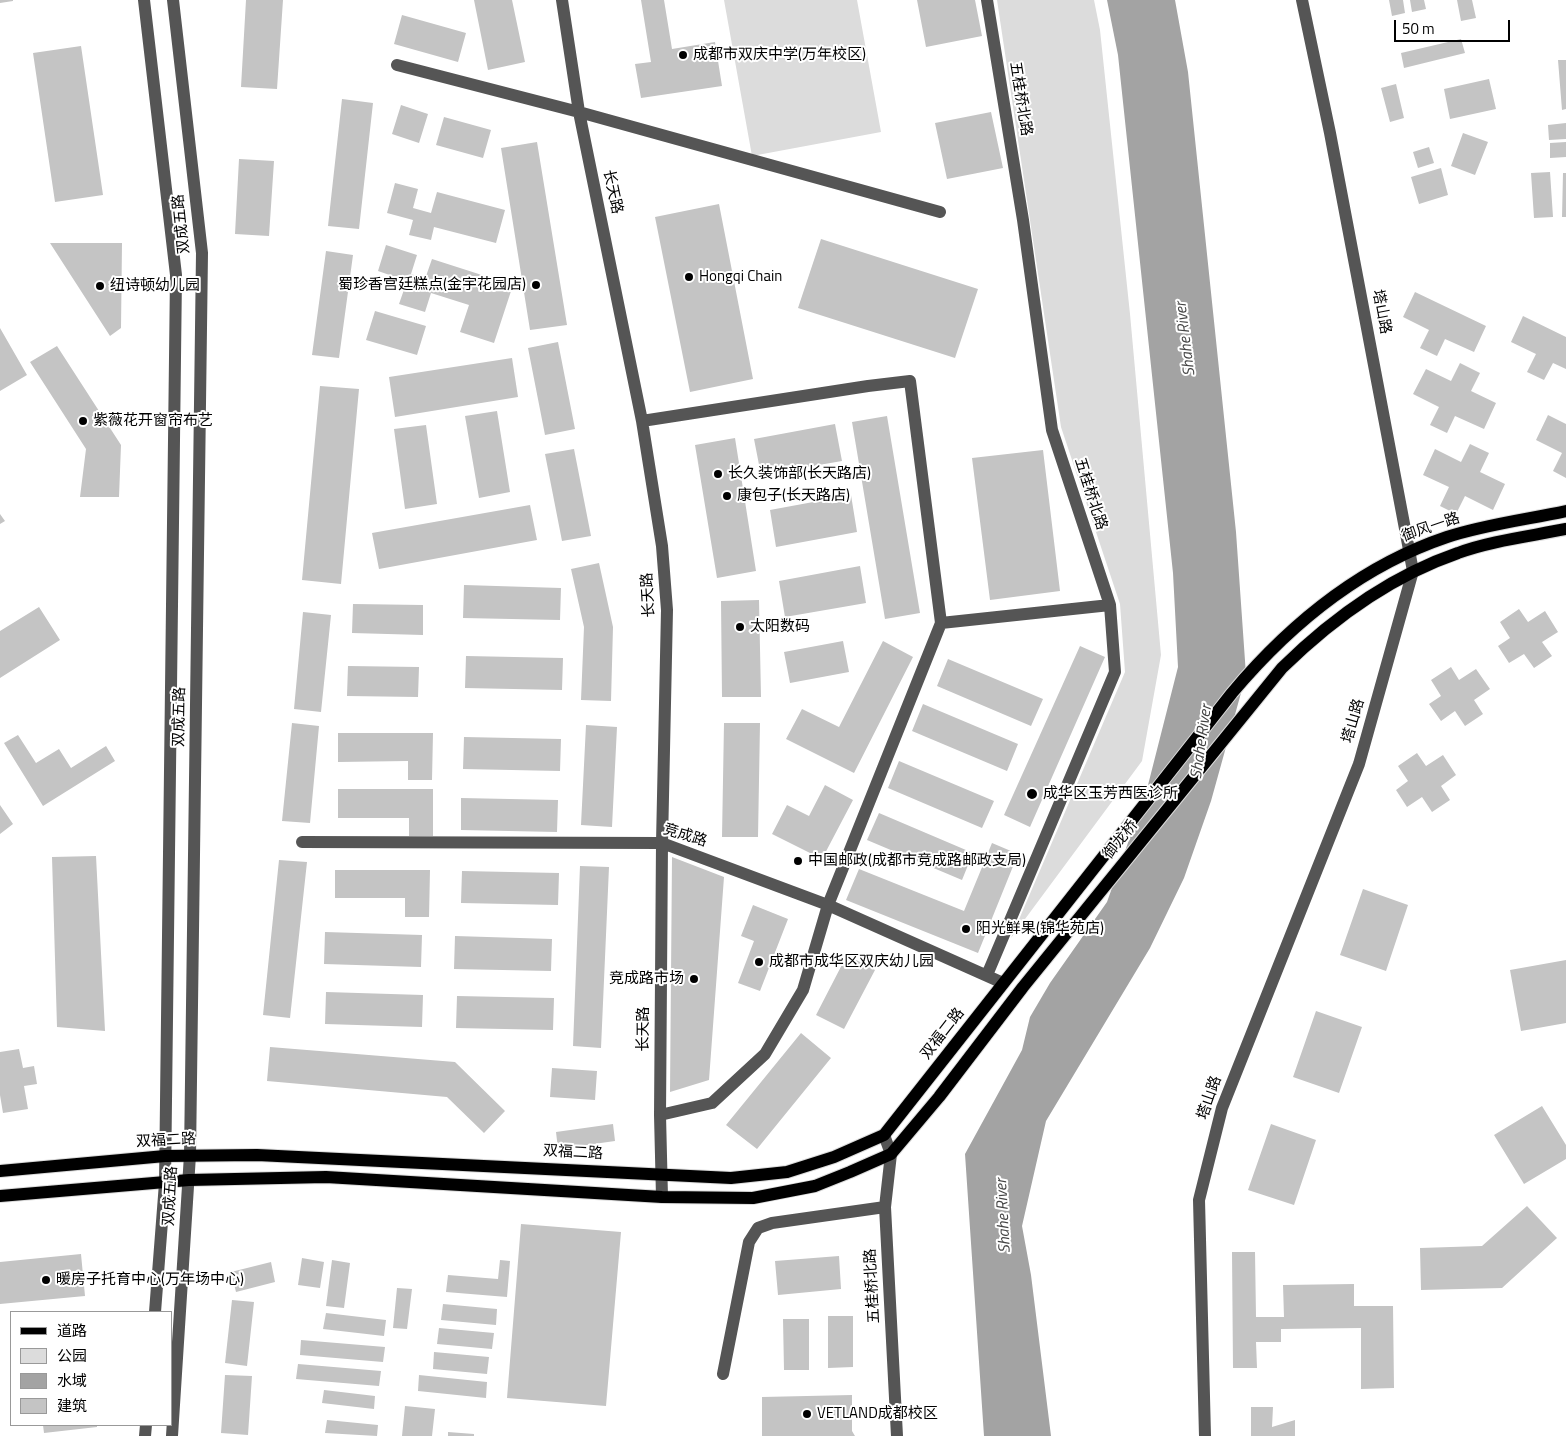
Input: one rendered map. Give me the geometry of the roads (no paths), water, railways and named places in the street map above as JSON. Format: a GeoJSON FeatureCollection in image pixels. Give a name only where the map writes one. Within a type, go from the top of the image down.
{"type":"FeatureCollection","features":[{"type":"Feature","properties":{"kind":"main road","name":"御风一路"},"geometry":{"type":"LineString","coordinates":[[1320,606],[1410,551],[1449,536],[1566,511]]}},
{"type":"Feature","properties":{"kind":"main road"},"geometry":{"type":"LineString","coordinates":[[1413,571],[1460,552],[1566,529]]}},
{"type":"Feature","properties":{"kind":"main road","name":"御龙桥"},"geometry":{"type":"LineString","coordinates":[[891,1154],[939,1097],[1023,988],[1282,668],[1327,626],[1413,571]]}},
{"type":"Feature","properties":{"kind":"main road","name":"御龙桥"},"geometry":{"type":"LineString","coordinates":[[1040,935],[1247,675],[1271,648],[1320,606]]}},
{"type":"Feature","properties":{"kind":"main road","name":"双福二路"},"geometry":{"type":"LineString","coordinates":[[0,1171],[165,1156],[257,1155],[732,1178],[787,1172],[834,1157],[884,1135],[1040,935]]}},
{"type":"Feature","properties":{"kind":"main road"},"geometry":{"type":"LineString","coordinates":[[0,1196],[189,1180],[326,1177],[662,1197],[753,1198],[788,1193],[815,1186],[891,1154]]}},
{"type":"Feature","properties":{"kind":"street","name":"双成五路"},"geometry":{"type":"LineString","coordinates":[[144,0],[176,275],[166,1183],[155,1311]]}},
{"type":"Feature","properties":{"kind":"street","name":"双成五路"},"geometry":{"type":"LineString","coordinates":[[172,1436],[190,1155],[202,253],[173,0]]}},
{"type":"Feature","properties":{"kind":"street","name":"长天路"},"geometry":{"type":"LineString","coordinates":[[562,0],[579,112],[642,421],[662,546],[667,610],[662,843],[660,1115],[662,1197]]}},
{"type":"Feature","properties":{"kind":"street","name":"五桂桥北路"},"geometry":{"type":"LineString","coordinates":[[987,0],[1023,220],[1052,430],[1110,605],[1115,672],[987,975]]}},
{"type":"Feature","properties":{"kind":"street","name":"塔山路"},"geometry":{"type":"LineString","coordinates":[[1206,1436],[1199,1200],[1222,1108],[1359,764],[1413,571],[1330,133],[1302,0]]}},
{"type":"Feature","properties":{"kind":"street"},"geometry":{"type":"LineString","coordinates":[[396,65],[579,112],[940,212]]}},
{"type":"Feature","properties":{"kind":"street"},"geometry":{"type":"LineString","coordinates":[[642,421],[910,381],[941,622],[828,905],[803,990],[765,1054],[712,1102],[660,1115]]}},
{"type":"Feature","properties":{"kind":"street"},"geometry":{"type":"LineString","coordinates":[[941,622],[1110,605]]}},
{"type":"Feature","properties":{"kind":"street","name":"竞成路"},"geometry":{"type":"LineString","coordinates":[[302,842],[662,843],[828,905],[987,975],[1003,984]]}},
{"type":"Feature","properties":{"kind":"street","name":"五桂桥北路"},"geometry":{"type":"LineString","coordinates":[[884,1135],[891,1154],[885,1207],[897,1436]]}},
{"type":"Feature","properties":{"kind":"street"},"geometry":{"type":"LineString","coordinates":[[723,1374],[749,1242],[758,1228],[772,1223],[885,1207]]}},
{"type":"Feature","properties":{"kind":"water","name":"Shahe River"},"geometry":{"type":"Polygon","coordinates":[[[1107,0],[1175,0],[1188,72],[1236,532],[1246,675],[1211,801],[1184,878],[1150,948],[1046,1121],[1022,1226],[1031,1275],[1051,1436],[984,1436],[965,1154],[1022,1050],[1030,1017],[1050,983],[1107,902],[1147,789],[1178,667],[1173,573],[1118,55],[1107,0]]]}},
{"type":"Feature","properties":{"kind":"place","name":"成都市双庆中学(万年校区)"},"geometry":{"type":"Point","coordinates":[683,55]}},
{"type":"Feature","properties":{"kind":"place","name":"Hongqi Chain"},"geometry":{"type":"Point","coordinates":[689,277]}},
{"type":"Feature","properties":{"kind":"place","name":"蜀珍香宫廷糕点(金宇花园店)"},"geometry":{"type":"Point","coordinates":[536,285]}},
{"type":"Feature","properties":{"kind":"place","name":"纽诗顿幼儿园"},"geometry":{"type":"Point","coordinates":[100,286]}},
{"type":"Feature","properties":{"kind":"place","name":"紫薇花开窗帘布艺"},"geometry":{"type":"Point","coordinates":[83,421]}},
{"type":"Feature","properties":{"kind":"place","name":"长久装饰部(长天路店)"},"geometry":{"type":"Point","coordinates":[718,474]}},
{"type":"Feature","properties":{"kind":"place","name":"康包子(长天路店)"},"geometry":{"type":"Point","coordinates":[727,496]}},
{"type":"Feature","properties":{"kind":"place","name":"太阳数码"},"geometry":{"type":"Point","coordinates":[740,627]}},
{"type":"Feature","properties":{"kind":"place","name":"成华区玉芳西医诊所"},"geometry":{"type":"Point","coordinates":[1032,794]}},
{"type":"Feature","properties":{"kind":"place","name":"中国邮政(成都市竞成路邮政支局)"},"geometry":{"type":"Point","coordinates":[798,861]}},
{"type":"Feature","properties":{"kind":"place","name":"阳光鲜果(锦华苑店)"},"geometry":{"type":"Point","coordinates":[966,929]}},
{"type":"Feature","properties":{"kind":"place","name":"成都市成华区双庆幼儿园"},"geometry":{"type":"Point","coordinates":[759,962]}},
{"type":"Feature","properties":{"kind":"place","name":"竞成路市场"},"geometry":{"type":"Point","coordinates":[694,979]}},
{"type":"Feature","properties":{"kind":"place","name":"暖房子托育中心(万年场中心)"},"geometry":{"type":"Point","coordinates":[46,1280]}},
{"type":"Feature","properties":{"kind":"place","name":"VETLAND成都校区"},"geometry":{"type":"Point","coordinates":[807,1414]}}]}
